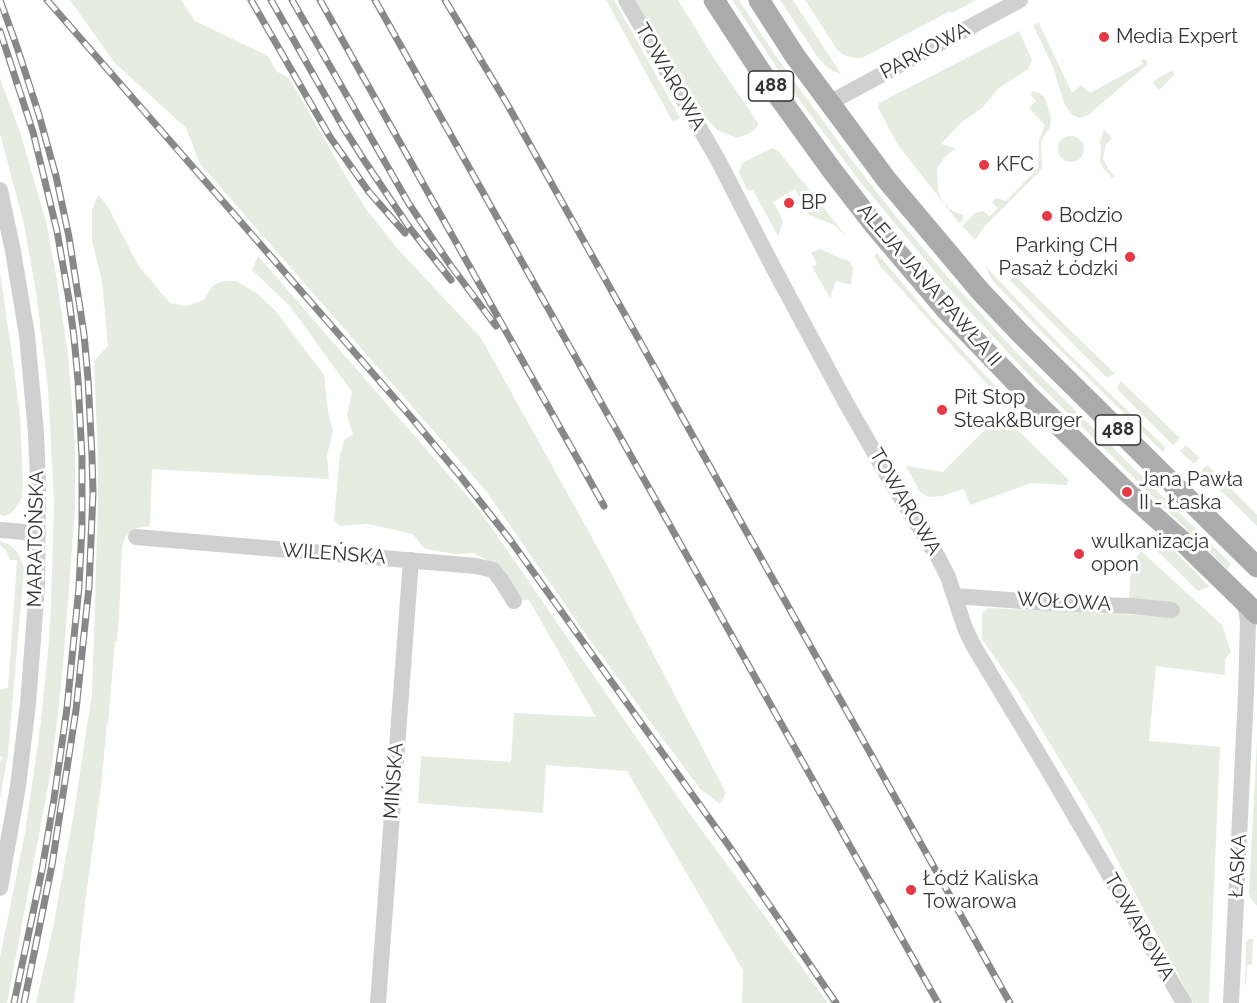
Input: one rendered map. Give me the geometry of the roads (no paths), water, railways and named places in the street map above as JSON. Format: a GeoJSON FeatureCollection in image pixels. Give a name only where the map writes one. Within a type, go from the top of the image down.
{"type":"FeatureCollection","features":[{"type":"Feature","properties":{"kind":"main road","name":"ALEJA JANA PAWŁA II"},"geometry":{"type":"LineString","coordinates":[[714,0],[761,72],[831,169],[875,226],[947,311],[1095,461],[1251,608]]}},
{"type":"Feature","properties":{"kind":"main road","name":"ALEJA JANA PAWŁA II"},"geometry":{"type":"LineString","coordinates":[[759,0],[795,56],[886,179],[981,292],[1257,567]]}},
{"type":"Feature","properties":{"kind":"street","name":"TOWAROWA"},"geometry":{"type":"LineString","coordinates":[[626,0],[718,160],[851,411],[939,559],[973,645],[1184,1003]]}},
{"type":"Feature","properties":{"kind":"street","name":"PARKOWA"},"geometry":{"type":"LineString","coordinates":[[829,102],[1020,0]]}},
{"type":"Feature","properties":{"kind":"street","name":"MARATOŃSKA"},"geometry":{"type":"LineString","coordinates":[[0,190],[13,251],[28,347],[38,481],[37,587],[28,704],[18,786],[0,888]]}},
{"type":"Feature","properties":{"kind":"street"},"geometry":{"type":"LineString","coordinates":[[0,530],[38,533]]}},
{"type":"Feature","properties":{"kind":"street","name":"WILEŃSKA"},"geometry":{"type":"LineString","coordinates":[[136,537],[486,567],[497,574],[514,601]]}},
{"type":"Feature","properties":{"kind":"street","name":"MIŃSKA"},"geometry":{"type":"LineString","coordinates":[[378,1003],[411,560]]}},
{"type":"Feature","properties":{"kind":"street","name":"WOŁOWA"},"geometry":{"type":"LineString","coordinates":[[955,596],[1172,610]]}},
{"type":"Feature","properties":{"kind":"street","name":"ŁASKA"},"geometry":{"type":"LineString","coordinates":[[1230,1003],[1248,622],[1251,608]]}},
{"type":"Feature","properties":{"kind":"street"},"geometry":{"type":"LineString","coordinates":[[1246,694],[1257,678]]}},
{"type":"Feature","properties":{"kind":"railway"},"geometry":{"type":"LineString","coordinates":[[0,0],[39,115],[56,176],[69,237],[84,334],[93,493],[89,587],[76,710],[52,865],[24,1003]]}},
{"type":"Feature","properties":{"kind":"railway"},"geometry":{"type":"LineString","coordinates":[[47,0],[461,477],[511,541],[729,846],[836,1003]]}},
{"type":"Feature","properties":{"kind":"railway"},"geometry":{"type":"LineString","coordinates":[[251,0],[330,137],[369,192],[405,233]]}},
{"type":"Feature","properties":{"kind":"railway"},"geometry":{"type":"LineString","coordinates":[[271,0],[364,160],[409,227],[451,280]]}},
{"type":"Feature","properties":{"kind":"railway"},"geometry":{"type":"LineString","coordinates":[[292,0],[409,204],[451,266],[496,326]]}},
{"type":"Feature","properties":{"kind":"railway"},"geometry":{"type":"LineString","coordinates":[[320,0],[604,506]]}},
{"type":"Feature","properties":{"kind":"railway"},"geometry":{"type":"LineString","coordinates":[[375,0],[938,1003]]}},
{"type":"Feature","properties":{"kind":"railway"},"geometry":{"type":"LineString","coordinates":[[445,0],[506,102],[1010,1003]]}},
{"type":"Feature","properties":{"kind":"railway"},"geometry":{"type":"LineString","coordinates":[[0,31],[33,132],[57,231],[74,337],[82,458],[79,587],[67,708],[42,870],[14,1003]]}},
{"type":"Feature","properties":{"kind":"place","name":"Media Expert"},"geometry":{"type":"Point","coordinates":[1104,37]}},
{"type":"Feature","properties":{"kind":"place","name":"KFC"},"geometry":{"type":"Point","coordinates":[984,165]}},
{"type":"Feature","properties":{"kind":"place","name":"BP"},"geometry":{"type":"Point","coordinates":[789,203]}},
{"type":"Feature","properties":{"kind":"place","name":"Bodzio"},"geometry":{"type":"Point","coordinates":[1047,216]}},
{"type":"Feature","properties":{"kind":"place","name":"Parking CH Pasaż Łódzki"},"geometry":{"type":"Point","coordinates":[1130,257]}},
{"type":"Feature","properties":{"kind":"place","name":"Pit Stop Steak&Burger"},"geometry":{"type":"Point","coordinates":[942,410]}},
{"type":"Feature","properties":{"kind":"place","name":"Jana Pawła II - Łaska"},"geometry":{"type":"Point","coordinates":[1127,492]}},
{"type":"Feature","properties":{"kind":"place","name":"wulkanizacja opon"},"geometry":{"type":"Point","coordinates":[1079,554]}},
{"type":"Feature","properties":{"kind":"place","name":"Łódź Kaliska Towarowa"},"geometry":{"type":"Point","coordinates":[911,890]}}]}
